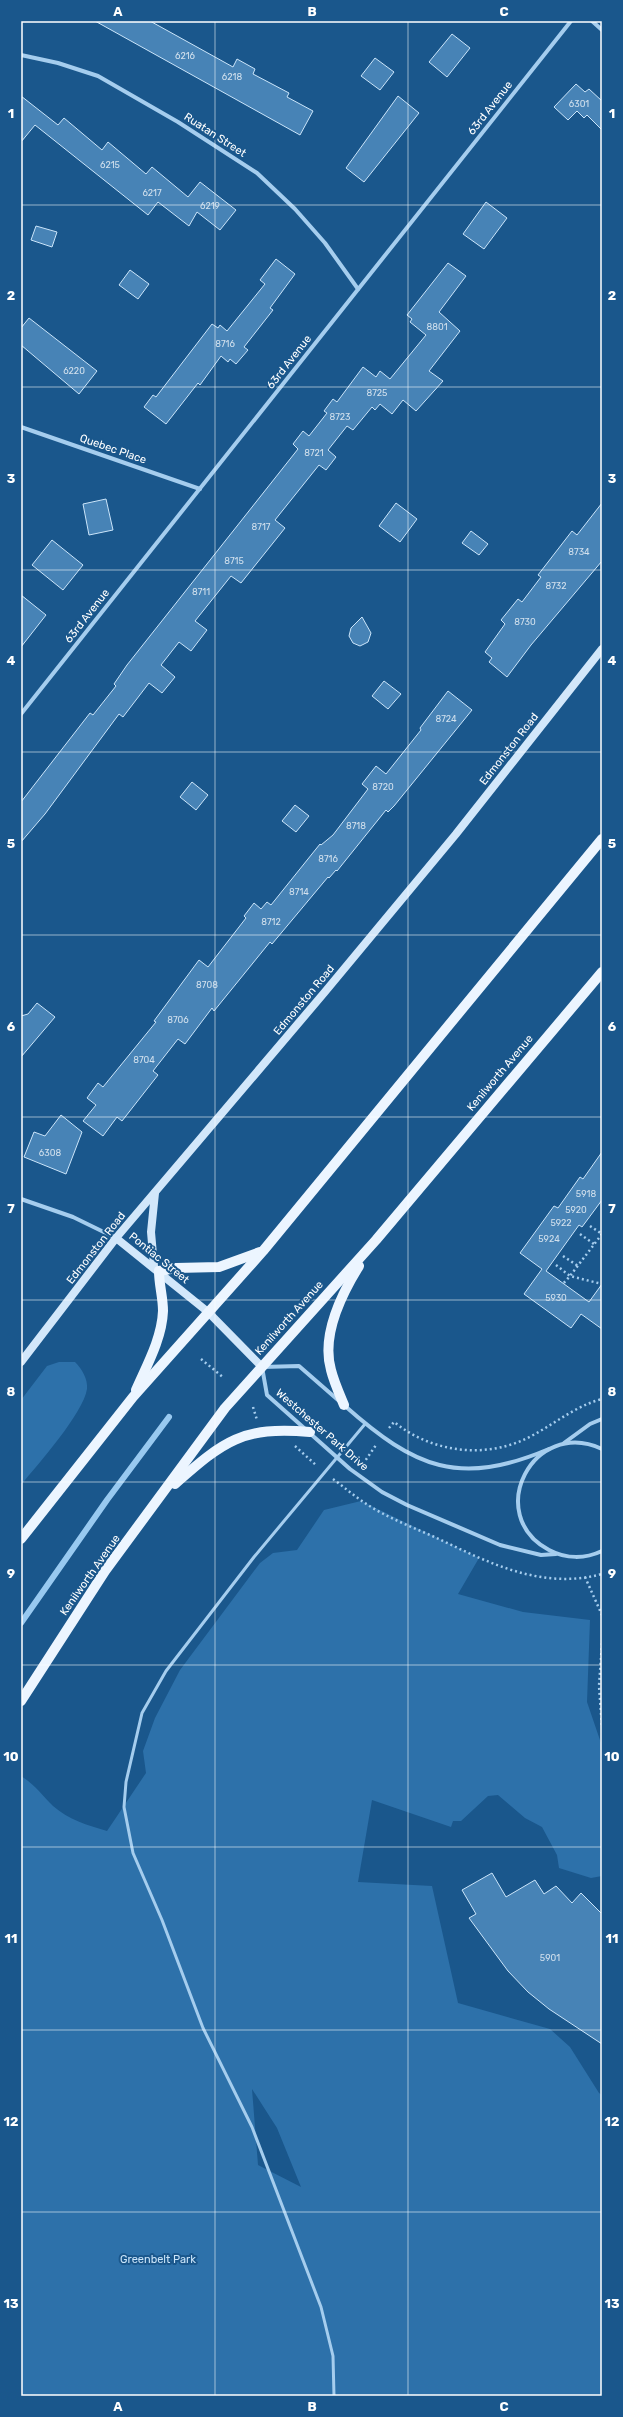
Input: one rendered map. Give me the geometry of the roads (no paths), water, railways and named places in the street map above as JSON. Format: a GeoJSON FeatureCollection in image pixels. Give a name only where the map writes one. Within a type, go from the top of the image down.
{"type":"FeatureCollection","features":[{"type":"Feature","properties":{"kind":"main road"},"geometry":{"type":"LineString","coordinates":[[21,1539],[133,1397],[171,1357],[208,1312],[263,1251],[602,839]]}},
{"type":"Feature","properties":{"kind":"main road","name":"Kenilworth Avenue"},"geometry":{"type":"LineString","coordinates":[[21,1701],[105,1571],[225,1408],[376,1240],[602,972]]}},
{"type":"Feature","properties":{"kind":"main road"},"geometry":{"type":"LineString","coordinates":[[344,1405],[330,1369],[328,1354],[330,1339],[343,1292],[376,1240]]}},
{"type":"Feature","properties":{"kind":"main road"},"geometry":{"type":"LineString","coordinates":[[133,1397],[159,1333],[163,1311],[156,1269],[219,1267],[263,1251]]}},
{"type":"Feature","properties":{"kind":"main road"},"geometry":{"type":"LineString","coordinates":[[161,1496],[198,1464],[239,1437],[261,1431],[283,1429],[310,1432]]}},
{"type":"Feature","properties":{"kind":"street","name":"63rd Avenue"},"geometry":{"type":"LineString","coordinates":[[21,714],[571,21]]}},
{"type":"Feature","properties":{"kind":"street"},"geometry":{"type":"LineString","coordinates":[[592,21],[602,30]]}},
{"type":"Feature","properties":{"kind":"street","name":"Ruatan Street"},"geometry":{"type":"LineString","coordinates":[[21,55],[58,63],[98,76],[178,122],[256,173],[295,209],[325,243],[358,290]]}},
{"type":"Feature","properties":{"kind":"street","name":"Quebec Place"},"geometry":{"type":"LineString","coordinates":[[21,427],[200,488]]}},
{"type":"Feature","properties":{"kind":"street","name":"Edmonston Road"},"geometry":{"type":"LineString","coordinates":[[21,1362],[116,1238],[451,840],[602,649]]}},
{"type":"Feature","properties":{"kind":"street"},"geometry":{"type":"LineString","coordinates":[[156,1192],[151,1232],[156,1269]]}},
{"type":"Feature","properties":{"kind":"street","name":"Pontiac Street"},"geometry":{"type":"LineString","coordinates":[[21,1199],[73,1217],[116,1238],[208,1312],[262,1367]]}},
{"type":"Feature","properties":{"kind":"street"},"geometry":{"type":"LineString","coordinates":[[262,1367],[299,1366],[395,1447],[428,1462],[468,1468],[517,1463],[563,1444],[590,1424],[602,1419]]}},
{"type":"Feature","properties":{"kind":"street","name":"Westchester Park Drive"},"geometry":{"type":"LineString","coordinates":[[262,1367],[267,1395],[356,1474],[382,1492],[407,1505],[500,1545],[541,1555],[556,1554],[572,1557],[588,1556],[602,1552]]}},
{"type":"Feature","properties":{"kind":"street"},"geometry":{"type":"LineString","coordinates":[[563,1444],[591,1444],[602,1450]]}},
{"type":"Feature","properties":{"kind":"street"},"geometry":{"type":"LineString","coordinates":[[549,1449],[527,1469],[519,1490],[518,1503],[523,1522],[532,1537],[542,1546],[556,1554]]}},
{"type":"Feature","properties":{"kind":"lane"},"geometry":{"type":"LineString","coordinates":[[334,2396],[333,2356],[321,2307],[252,2127],[203,2028],[162,1920],[133,1853],[124,1807],[126,1782],[137,1730],[142,1713],[152,1693],[166,1671],[254,1557],[366,1424]]}},
{"type":"Feature","properties":{"kind":"waterway"},"geometry":{"type":"LineString","coordinates":[[21,1623],[107,1500],[169,1417]]}},
{"type":"Feature","properties":{"kind":"park label","name":"Greenbelt Park"},"geometry":{"type":"Point","coordinates":[158,2259]}}]}
